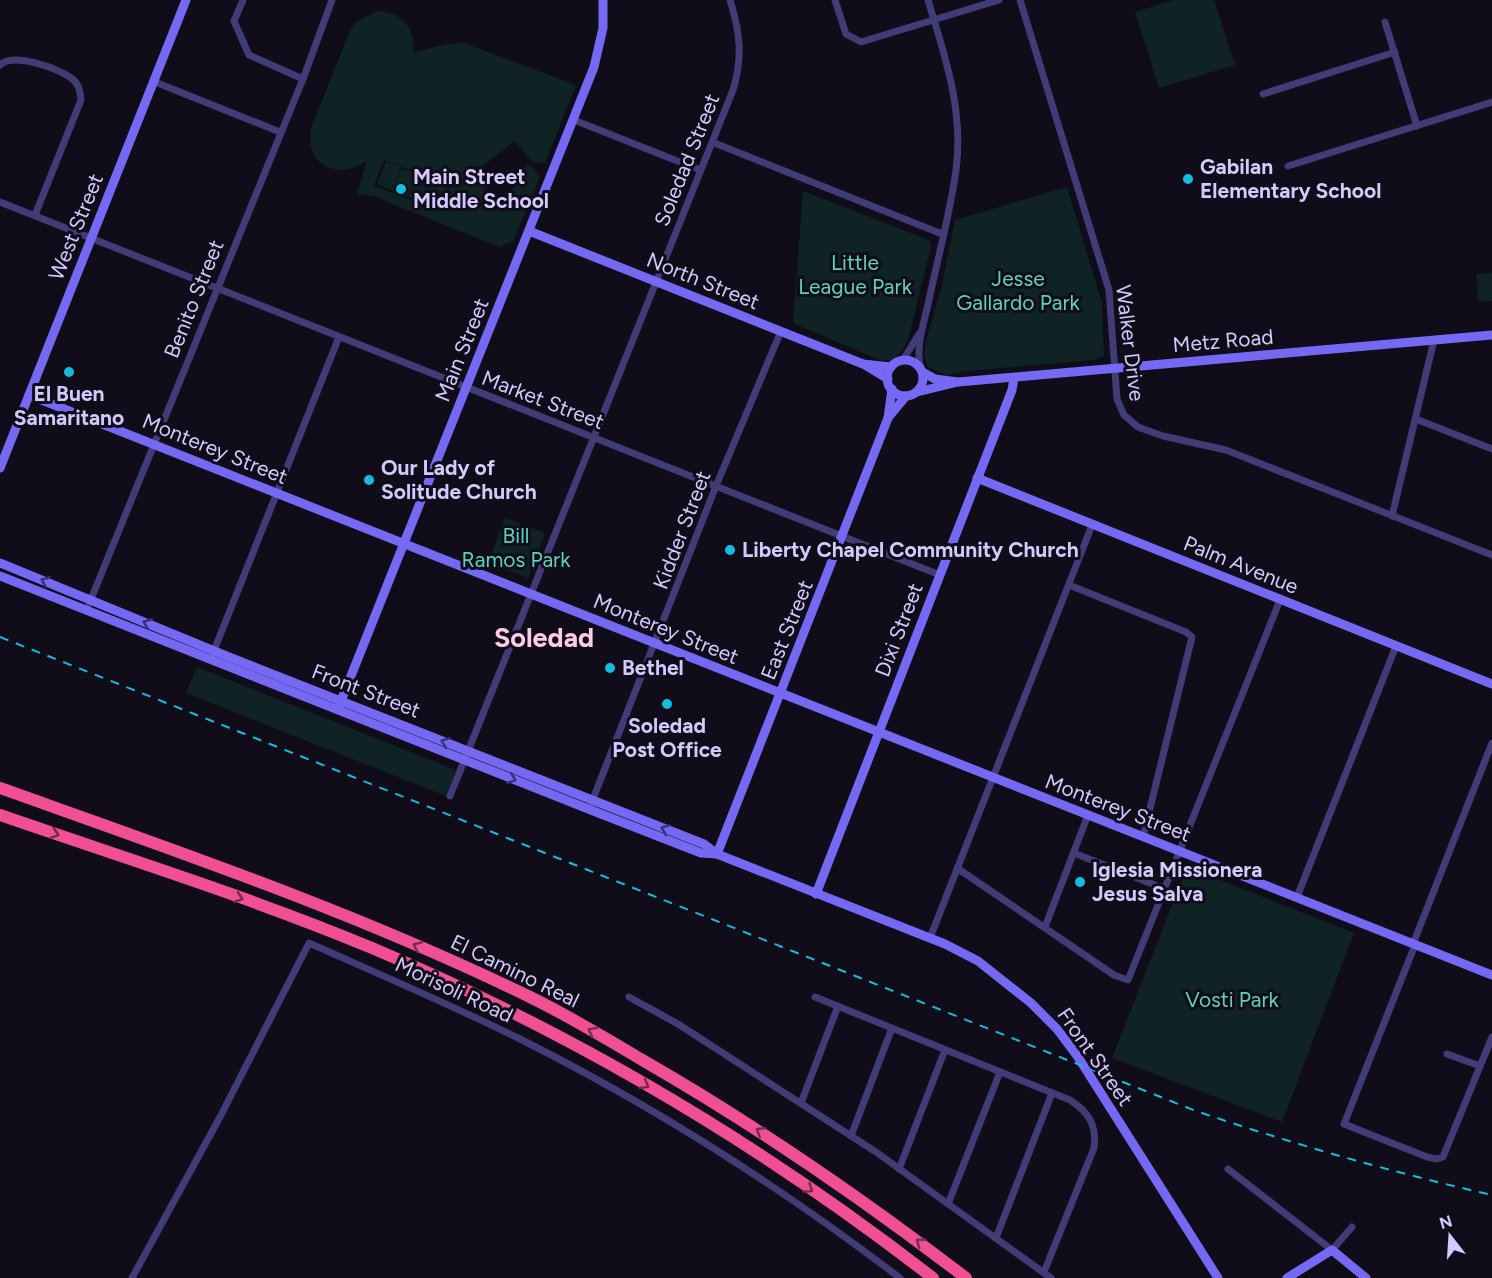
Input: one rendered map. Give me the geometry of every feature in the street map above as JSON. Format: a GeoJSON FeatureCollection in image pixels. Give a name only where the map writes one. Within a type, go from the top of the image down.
{"type":"FeatureCollection","features":[{"type":"Feature","properties":{"kind":"highway","name":"El Camino Real"},"geometry":{"type":"LineString","coordinates":[[0,788],[316,902],[531,997],[687,1086],[788,1148],[884,1215],[966,1278]]}},
{"type":"Feature","properties":{"kind":"highway","name":"El Camino Real"},"geometry":{"type":"LineString","coordinates":[[0,815],[309,923],[381,952],[491,1002],[662,1094],[802,1184],[933,1278]]}},
{"type":"Feature","properties":{"kind":"street","name":"West Street"},"geometry":{"type":"LineString","coordinates":[[0,468],[186,0]]}},
{"type":"Feature","properties":{"kind":"street"},"geometry":{"type":"LineString","coordinates":[[243,0],[234,21],[249,55],[303,78]]}},
{"type":"Feature","properties":{"kind":"street","name":"Benito Street"},"geometry":{"type":"LineString","coordinates":[[86,610],[303,78],[332,0]]}},
{"type":"Feature","properties":{"kind":"street","name":"Main Street"},"geometry":{"type":"LineString","coordinates":[[340,705],[601,48],[603,0]]}},
{"type":"Feature","properties":{"kind":"street","name":"Soledad Street"},"geometry":{"type":"LineString","coordinates":[[450,796],[595,438],[740,67],[737,25],[730,0]]}},
{"type":"Feature","properties":{"kind":"street"},"geometry":{"type":"LineString","coordinates":[[835,0],[846,34],[861,42],[999,0]]}},
{"type":"Feature","properties":{"kind":"street"},"geometry":{"type":"LineString","coordinates":[[919,334],[903,360],[891,367],[888,379],[892,389],[898,395],[911,394],[922,382],[919,334],[956,171],[958,126],[952,83],[928,0]]}},
{"type":"Feature","properties":{"kind":"street","name":"Walker Drive"},"geometry":{"type":"LineString","coordinates":[[1020,0],[1109,290],[1118,405],[1128,420],[1138,427],[1173,439],[1213,446],[1492,555]]}},
{"type":"Feature","properties":{"kind":"street"},"geometry":{"type":"LineString","coordinates":[[1385,22],[1417,126]]}},
{"type":"Feature","properties":{"kind":"street"},"geometry":{"type":"LineString","coordinates":[[1263,94],[1395,52]]}},
{"type":"Feature","properties":{"kind":"street"},"geometry":{"type":"LineString","coordinates":[[3,62],[20,58],[72,79],[80,88],[81,99],[35,215]]}},
{"type":"Feature","properties":{"kind":"street"},"geometry":{"type":"LineString","coordinates":[[155,82],[280,132]]}},
{"type":"Feature","properties":{"kind":"street"},"geometry":{"type":"LineString","coordinates":[[1288,166],[1492,102]]}},
{"type":"Feature","properties":{"kind":"street"},"geometry":{"type":"LineString","coordinates":[[574,120],[700,170]]}},
{"type":"Feature","properties":{"kind":"street"},"geometry":{"type":"LineString","coordinates":[[712,142],[942,234]]}},
{"type":"Feature","properties":{"kind":"street","name":"Market Street"},"geometry":{"type":"LineString","coordinates":[[0,202],[940,575]]}},
{"type":"Feature","properties":{"kind":"street","name":"North Street"},"geometry":{"type":"LineString","coordinates":[[529,231],[863,364],[888,379]]}},
{"type":"Feature","properties":{"kind":"street","name":"Kidder Street"},"geometry":{"type":"LineString","coordinates":[[591,805],[716,486],[781,331]]}},
{"type":"Feature","properties":{"kind":"street","name":"Metz Road"},"geometry":{"type":"LineString","coordinates":[[911,394],[958,382],[1492,335]]}},
{"type":"Feature","properties":{"kind":"street"},"geometry":{"type":"LineString","coordinates":[[213,655],[339,338]]}},
{"type":"Feature","properties":{"kind":"street"},"geometry":{"type":"LineString","coordinates":[[1392,516],[1434,340]]}},
{"type":"Feature","properties":{"kind":"street"},"geometry":{"type":"LineString","coordinates":[[903,360],[912,362],[921,370]]}},
{"type":"Feature","properties":{"kind":"street","name":"North Street"},"geometry":{"type":"LineString","coordinates":[[863,364],[891,367]]}},
{"type":"Feature","properties":{"kind":"street","name":"Metz Road"},"geometry":{"type":"LineString","coordinates":[[921,370],[935,379],[958,382]]}},
{"type":"Feature","properties":{"kind":"street","name":"Dixi Street"},"geometry":{"type":"LineString","coordinates":[[816,894],[1012,390],[1014,378]]}},
{"type":"Feature","properties":{"kind":"street","name":"East Street"},"geometry":{"type":"LineString","coordinates":[[717,854],[888,418],[892,389]]}},
{"type":"Feature","properties":{"kind":"street","name":"East Street"},"geometry":{"type":"LineString","coordinates":[[888,418],[911,394]]}},
{"type":"Feature","properties":{"kind":"street","name":"Monterey Street"},"geometry":{"type":"LineString","coordinates":[[29,395],[1492,975]]}},
{"type":"Feature","properties":{"kind":"street"},"geometry":{"type":"LineString","coordinates":[[1416,419],[1492,449]]}},
{"type":"Feature","properties":{"kind":"street","name":"Palm Avenue"},"geometry":{"type":"LineString","coordinates":[[977,478],[1492,684]]}},
{"type":"Feature","properties":{"kind":"street"},"geometry":{"type":"LineString","coordinates":[[930,938],[1092,525]]}},
{"type":"Feature","properties":{"kind":"street","name":"Front Street"},"geometry":{"type":"LineString","coordinates":[[0,563],[213,655]]}},
{"type":"Feature","properties":{"kind":"street","name":"Front Street"},"geometry":{"type":"LineString","coordinates":[[0,576],[86,610],[213,655],[591,805],[704,844],[717,854],[930,938],[978,961],[1031,1003],[1057,1029],[1083,1065],[1218,1278]]}},
{"type":"Feature","properties":{"kind":"street"},"geometry":{"type":"LineString","coordinates":[[1069,585],[1186,632],[1192,638],[1143,837]]}},
{"type":"Feature","properties":{"kind":"street"},"geometry":{"type":"LineString","coordinates":[[957,868],[1114,975],[1128,981],[1280,600]]}},
{"type":"Feature","properties":{"kind":"street"},"geometry":{"type":"LineString","coordinates":[[1297,897],[1396,646]]}},
{"type":"Feature","properties":{"kind":"street"},"geometry":{"type":"LineString","coordinates":[[1492,743],[1344,1124],[1427,1157],[1440,1158],[1448,1151],[1492,1037]]}},
{"type":"Feature","properties":{"kind":"street"},"geometry":{"type":"LineString","coordinates":[[1045,927],[1088,815]]}},
{"type":"Feature","properties":{"kind":"street"},"geometry":{"type":"LineString","coordinates":[[1074,853],[1165,889]]}},
{"type":"Feature","properties":{"kind":"street","name":"Morisoli Road"},"geometry":{"type":"LineString","coordinates":[[132,1278],[220,1117],[309,943],[525,1041],[615,1089],[780,1190],[900,1278]]}},
{"type":"Feature","properties":{"kind":"street"},"geometry":{"type":"LineString","coordinates":[[815,997],[1068,1099],[1086,1113],[1091,1120],[1095,1139],[1094,1148],[1044,1272]]}},
{"type":"Feature","properties":{"kind":"street"},"geometry":{"type":"LineString","coordinates":[[629,998],[678,1024],[851,1136],[1051,1278]]}},
{"type":"Feature","properties":{"kind":"street"},"geometry":{"type":"LineString","coordinates":[[801,1103],[837,1006]]}},
{"type":"Feature","properties":{"kind":"street"},"geometry":{"type":"LineString","coordinates":[[851,1136],[892,1028]]}},
{"type":"Feature","properties":{"kind":"street"},"geometry":{"type":"LineString","coordinates":[[899,1168],[945,1050]]}},
{"type":"Feature","properties":{"kind":"street"},"geometry":{"type":"LineString","coordinates":[[1447,1054],[1480,1066]]}},
{"type":"Feature","properties":{"kind":"street"},"geometry":{"type":"LineString","coordinates":[[948,1204],[1000,1072]]}},
{"type":"Feature","properties":{"kind":"street"},"geometry":{"type":"LineString","coordinates":[[996,1238],[1052,1093]]}},
{"type":"Feature","properties":{"kind":"street"},"geometry":{"type":"LineString","coordinates":[[1228,1169],[1366,1278]]}},
{"type":"Feature","properties":{"kind":"street"},"geometry":{"type":"LineString","coordinates":[[1287,1278],[1332,1250],[1352,1227]]}},
{"type":"Feature","properties":{"kind":"green space"},"geometry":{"type":"Polygon","coordinates":[[[1174,0],[1214,0],[1235,65],[1159,88],[1135,12],[1174,0]]]}},
{"type":"Feature","properties":{"kind":"green space"},"geometry":{"type":"Polygon","coordinates":[[[377,11],[394,14],[410,29],[413,53],[446,44],[464,43],[576,85],[545,163],[532,162],[515,141],[479,169],[490,184],[483,191],[493,204],[515,187],[513,184],[524,175],[521,171],[530,164],[540,177],[514,240],[499,247],[373,196],[357,194],[367,161],[356,167],[334,169],[324,166],[317,159],[310,139],[312,125],[350,31],[356,22],[377,11]],[[384,160],[374,186],[440,211],[450,185],[384,160]]]}},
{"type":"Feature","properties":{"kind":"green space"},"geometry":{"type":"Polygon","coordinates":[[[386,162],[401,167],[392,189],[402,168],[416,174],[407,197],[377,184],[386,162]]]}},
{"type":"Feature","properties":{"kind":"green space"},"geometry":{"type":"Polygon","coordinates":[[[417,174],[432,180],[423,203],[408,197],[417,174]]]}},
{"type":"Feature","properties":{"kind":"green space"},"geometry":{"type":"Polygon","coordinates":[[[433,180],[448,186],[438,209],[424,203],[433,180]]]}},
{"type":"Feature","properties":{"kind":"green space","name":"Jesse Gallardo Park"},"geometry":{"type":"Polygon","coordinates":[[[1067,187],[1102,303],[1104,356],[1094,360],[965,371],[946,375],[928,367],[924,355],[925,344],[941,289],[955,220],[1067,187]]]}},
{"type":"Feature","properties":{"kind":"green space","name":"Little League Park"},"geometry":{"type":"Polygon","coordinates":[[[803,191],[929,240],[931,246],[909,336],[901,352],[894,358],[877,359],[793,323],[803,191]]]}},
{"type":"Feature","properties":{"kind":"green space"},"geometry":{"type":"Polygon","coordinates":[[[1492,273],[1492,301],[1479,302],[1476,274],[1492,273]]]}},
{"type":"Feature","properties":{"kind":"green space","name":"Bill Ramos Park"},"geometry":{"type":"Polygon","coordinates":[[[505,518],[545,533],[528,578],[488,563],[505,518]]]}},
{"type":"Feature","properties":{"kind":"green space"},"geometry":{"type":"Polygon","coordinates":[[[197,667],[456,770],[446,796],[186,693],[197,667]]]}},
{"type":"Feature","properties":{"kind":"green space","name":"Vosti Park"},"geometry":{"type":"Polygon","coordinates":[[[1187,867],[1354,933],[1282,1122],[1112,1058],[1187,867]]]}},
{"type":"Feature","properties":{"kind":"railway"},"geometry":{"type":"LineString","coordinates":[[0,637],[1196,1111],[1343,1157],[1492,1195]]}},
{"type":"Feature","properties":{"kind":"place","name":"Gabilan Elementary School"},"geometry":{"type":"Point","coordinates":[1188,179]}},
{"type":"Feature","properties":{"kind":"place","name":"Main Street Middle School"},"geometry":{"type":"Point","coordinates":[401,189]}},
{"type":"Feature","properties":{"kind":"place","name":"El Buen Samaritano"},"geometry":{"type":"Point","coordinates":[69,372]}},
{"type":"Feature","properties":{"kind":"place","name":"Our Lady of Solitude Church"},"geometry":{"type":"Point","coordinates":[369,480]}},
{"type":"Feature","properties":{"kind":"place","name":"Liberty Chapel Community Church"},"geometry":{"type":"Point","coordinates":[730,550]}},
{"type":"Feature","properties":{"kind":"place","name":"Bethel"},"geometry":{"type":"Point","coordinates":[610,668]}},
{"type":"Feature","properties":{"kind":"place","name":"Soledad Post Office"},"geometry":{"type":"Point","coordinates":[667,704]}},
{"type":"Feature","properties":{"kind":"place","name":"Iglesia Missionera Jesus Salva"},"geometry":{"type":"Point","coordinates":[1080,882]}},
{"type":"Feature","properties":{"kind":"district","name":"Soledad"},"geometry":{"type":"Point","coordinates":[544,638]}}]}
